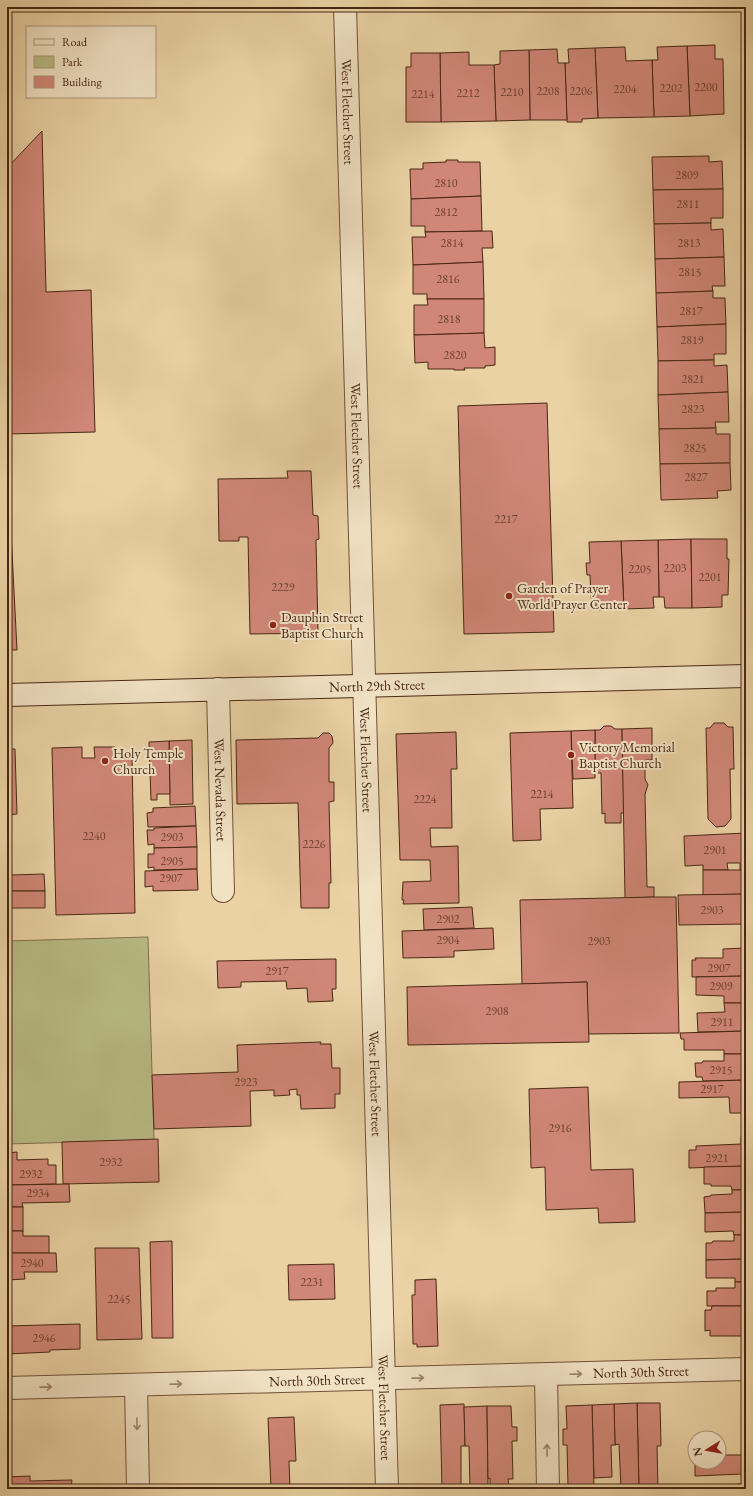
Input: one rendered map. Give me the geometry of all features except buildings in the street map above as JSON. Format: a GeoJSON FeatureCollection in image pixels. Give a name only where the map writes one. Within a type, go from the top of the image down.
{"type":"FeatureCollection","features":[{"type":"Feature","properties":{"kind":"street","name":"West Fletcher Street"},"geometry":{"type":"LineString","coordinates":[[345,7],[387,1489]]}},
{"type":"Feature","properties":{"kind":"street","name":"North 29th Street"},"geometry":{"type":"LineString","coordinates":[[7,695],[746,676]]}},
{"type":"Feature","properties":{"kind":"street","name":"West Nevada Street"},"geometry":{"type":"LineString","coordinates":[[218,689],[223,891]]}},
{"type":"Feature","properties":{"kind":"street","name":"North 30th Street"},"geometry":{"type":"LineString","coordinates":[[7,1388],[746,1369]]}},
{"type":"Feature","properties":{"kind":"street"},"geometry":{"type":"LineString","coordinates":[[546,1375],[548,1489]]}},
{"type":"Feature","properties":{"kind":"street"},"geometry":{"type":"LineString","coordinates":[[136,1385],[138,1489]]}},
{"type":"Feature","properties":{"kind":"green space"},"geometry":{"type":"Polygon","coordinates":[[[148,937],[154,1140],[7,1144],[7,941],[148,937]]]}},
{"type":"Feature","properties":{"kind":"place","name":"Garden of Prayer World Prayer Center"},"geometry":{"type":"Point","coordinates":[509,596]}},
{"type":"Feature","properties":{"kind":"place","name":"Dauphin Street Baptist Church"},"geometry":{"type":"Point","coordinates":[273,625]}},
{"type":"Feature","properties":{"kind":"place","name":"Victory Memorial Baptist Church"},"geometry":{"type":"Point","coordinates":[571,755]}},
{"type":"Feature","properties":{"kind":"place","name":"Holy Temple Church"},"geometry":{"type":"Point","coordinates":[105,761]}}]}
